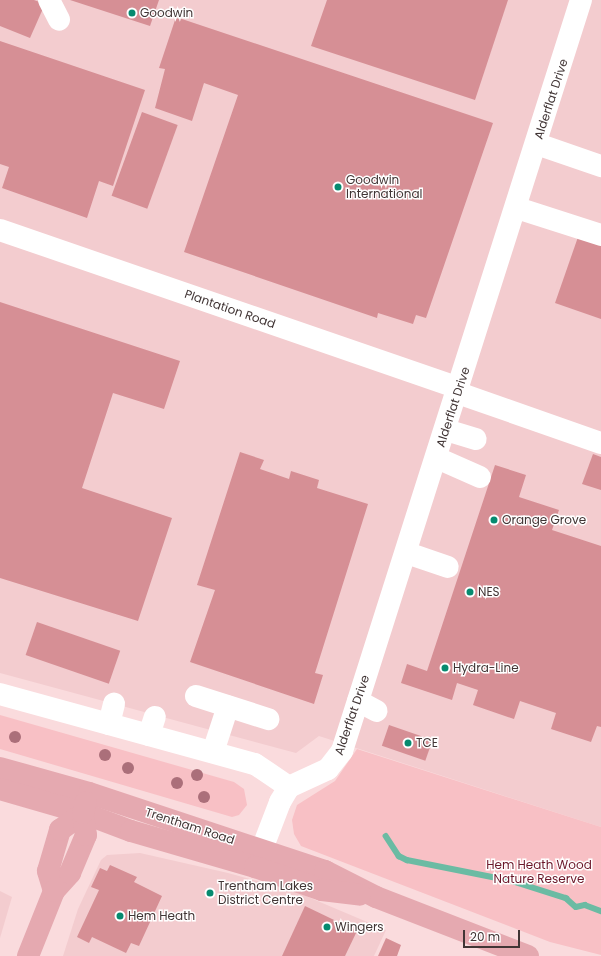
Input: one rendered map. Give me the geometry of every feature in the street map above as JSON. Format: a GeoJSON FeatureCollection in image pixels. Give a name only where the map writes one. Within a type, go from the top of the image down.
{"type":"FeatureCollection","features":[{"type":"Feature","properties":{"kind":"main road","name":"Trentham Road"},"geometry":{"type":"LineString","coordinates":[[0,768],[86,803],[131,831],[255,867],[322,890],[376,897]]}},
{"type":"Feature","properties":{"kind":"main road","name":"Trentham Road"},"geometry":{"type":"LineString","coordinates":[[0,790],[86,803],[262,849],[325,870],[376,897],[528,956]]}},
{"type":"Feature","properties":{"kind":"main road"},"geometry":{"type":"LineString","coordinates":[[28,956],[54,890],[48,871],[60,830],[86,803]]}},
{"type":"Feature","properties":{"kind":"street"},"geometry":{"type":"LineString","coordinates":[[50,0],[59,20]]}},
{"type":"Feature","properties":{"kind":"street","name":"Alderflat Drive"},"geometry":{"type":"LineString","coordinates":[[289,787],[328,769],[335,762],[368,706],[407,553],[517,208],[581,0]]}},
{"type":"Feature","properties":{"kind":"street"},"geometry":{"type":"LineString","coordinates":[[537,144],[599,159]]}},
{"type":"Feature","properties":{"kind":"street"},"geometry":{"type":"LineString","coordinates":[[517,208],[601,235]]}},
{"type":"Feature","properties":{"kind":"street","name":"Plantation Road"},"geometry":{"type":"LineString","coordinates":[[0,230],[459,391],[601,443]]}},
{"type":"Feature","properties":{"kind":"street"},"geometry":{"type":"LineString","coordinates":[[446,430],[476,439]]}},
{"type":"Feature","properties":{"kind":"street"},"geometry":{"type":"LineString","coordinates":[[437,458],[480,477]]}},
{"type":"Feature","properties":{"kind":"street"},"geometry":{"type":"LineString","coordinates":[[407,553],[448,567]]}},
{"type":"Feature","properties":{"kind":"street"},"geometry":{"type":"LineString","coordinates":[[0,694],[112,714],[152,726],[213,752],[255,764],[289,787],[280,802],[262,849]]}},
{"type":"Feature","properties":{"kind":"street"},"geometry":{"type":"LineString","coordinates":[[196,696],[268,719]]}},
{"type":"Feature","properties":{"kind":"street"},"geometry":{"type":"LineString","coordinates":[[213,752],[228,706]]}},
{"type":"Feature","properties":{"kind":"shaded area"},"geometry":{"type":"Polygon","coordinates":[[[0,0],[601,0],[601,827],[319,736],[296,753],[0,673],[0,0]]]}},
{"type":"Feature","properties":{"kind":"shaded area","name":"Trentham Lakes District Centre"},"geometry":{"type":"Polygon","coordinates":[[[140,853],[228,873],[294,891],[386,930],[374,956],[63,956],[78,909],[101,860],[107,855],[140,853]]]}},
{"type":"Feature","properties":{"kind":"shaded area"},"geometry":{"type":"Polygon","coordinates":[[[0,891],[12,897],[0,938],[0,891]]]}},
{"type":"Feature","properties":{"kind":"green space"},"geometry":{"type":"Polygon","coordinates":[[[0,715],[234,782],[244,789],[247,805],[239,815],[232,817],[0,749],[0,715]]]}},
{"type":"Feature","properties":{"kind":"green space","name":"Hem Heath Wood Nature Reserve"},"geometry":{"type":"Polygon","coordinates":[[[357,749],[601,827],[601,955],[550,942],[301,846],[294,834],[292,820],[297,805],[335,781],[357,749]]]}},
{"type":"Feature","properties":{"kind":"building"},"geometry":{"type":"Polygon","coordinates":[[[0,0],[34,0],[45,4],[30,38],[0,26],[0,0]]]}},
{"type":"Feature","properties":{"kind":"building","name":"Goodwin"},"geometry":{"type":"Polygon","coordinates":[[[70,0],[159,0],[150,26],[70,0]]]}},
{"type":"Feature","properties":{"kind":"building"},"geometry":{"type":"Polygon","coordinates":[[[327,0],[508,0],[475,100],[311,46],[327,0]]]}},
{"type":"Feature","properties":{"kind":"building","name":"Goodwin International"},"geometry":{"type":"Polygon","coordinates":[[[176,17],[493,123],[426,318],[416,315],[413,324],[378,313],[377,318],[184,252],[238,95],[204,83],[192,121],[155,108],[165,69],[159,68],[176,17]]]}},
{"type":"Feature","properties":{"kind":"building"},"geometry":{"type":"Polygon","coordinates":[[[0,41],[145,90],[113,186],[99,181],[87,218],[2,188],[9,167],[0,164],[0,41]]]}},
{"type":"Feature","properties":{"kind":"building"},"geometry":{"type":"Polygon","coordinates":[[[142,112],[178,125],[147,209],[112,196],[142,112]]]}},
{"type":"Feature","properties":{"kind":"building"},"geometry":{"type":"Polygon","coordinates":[[[578,237],[601,245],[601,319],[555,303],[578,237]]]}},
{"type":"Feature","properties":{"kind":"building"},"geometry":{"type":"Polygon","coordinates":[[[0,302],[180,361],[164,409],[113,393],[82,488],[172,518],[138,621],[0,578],[0,302]]]}},
{"type":"Feature","properties":{"kind":"building"},"geometry":{"type":"Polygon","coordinates":[[[240,452],[264,460],[260,469],[289,479],[291,471],[319,480],[317,488],[368,504],[315,673],[323,675],[314,704],[190,662],[215,590],[197,585],[240,452]]]}},
{"type":"Feature","properties":{"kind":"building"},"geometry":{"type":"Polygon","coordinates":[[[593,454],[601,457],[601,490],[582,484],[593,454]]]}},
{"type":"Feature","properties":{"kind":"building"},"geometry":{"type":"Polygon","coordinates":[[[495,465],[526,475],[519,497],[559,510],[552,530],[601,546],[601,727],[597,726],[591,742],[551,729],[556,713],[520,701],[514,719],[473,705],[478,690],[457,683],[452,700],[401,683],[407,664],[427,671],[495,465]]]}},
{"type":"Feature","properties":{"kind":"building"},"geometry":{"type":"Polygon","coordinates":[[[37,622],[120,651],[109,684],[26,655],[37,622]]]}},
{"type":"Feature","properties":{"kind":"building","name":"TCE"},"geometry":{"type":"Polygon","coordinates":[[[389,725],[432,740],[425,761],[382,746],[389,725]]]}},
{"type":"Feature","properties":{"kind":"building","name":"Hem Heath"},"geometry":{"type":"Polygon","coordinates":[[[110,865],[137,877],[134,882],[162,896],[139,946],[131,943],[126,953],[92,937],[89,943],[77,937],[99,890],[91,887],[100,868],[107,871],[110,865]]]}},
{"type":"Feature","properties":{"kind":"building"},"geometry":{"type":"Polygon","coordinates":[[[305,906],[357,931],[345,956],[282,956],[305,906]]]}},
{"type":"Feature","properties":{"kind":"building"},"geometry":{"type":"Polygon","coordinates":[[[386,938],[401,945],[397,956],[378,956],[386,938]]]}},
{"type":"Feature","properties":{"kind":"waterway"},"geometry":{"type":"LineString","coordinates":[[386,836],[399,856],[407,860],[512,881],[566,898],[576,907],[585,905],[601,911]]}},
{"type":"Feature","properties":{"kind":"place","name":"Goodwin"},"geometry":{"type":"Point","coordinates":[132,13]}},
{"type":"Feature","properties":{"kind":"place","name":"Goodwin International"},"geometry":{"type":"Point","coordinates":[338,187]}},
{"type":"Feature","properties":{"kind":"place","name":"Orange Grove"},"geometry":{"type":"Point","coordinates":[494,520]}},
{"type":"Feature","properties":{"kind":"place","name":"NES"},"geometry":{"type":"Point","coordinates":[470,592]}},
{"type":"Feature","properties":{"kind":"place","name":"Hydra-Line"},"geometry":{"type":"Point","coordinates":[445,668]}},
{"type":"Feature","properties":{"kind":"place","name":"TCE"},"geometry":{"type":"Point","coordinates":[408,743]}},
{"type":"Feature","properties":{"kind":"place","name":"Trentham Lakes District Centre"},"geometry":{"type":"Point","coordinates":[210,893]}},
{"type":"Feature","properties":{"kind":"place","name":"Hem Heath"},"geometry":{"type":"Point","coordinates":[120,916]}},
{"type":"Feature","properties":{"kind":"place","name":"Wingers"},"geometry":{"type":"Point","coordinates":[327,927]}}]}
